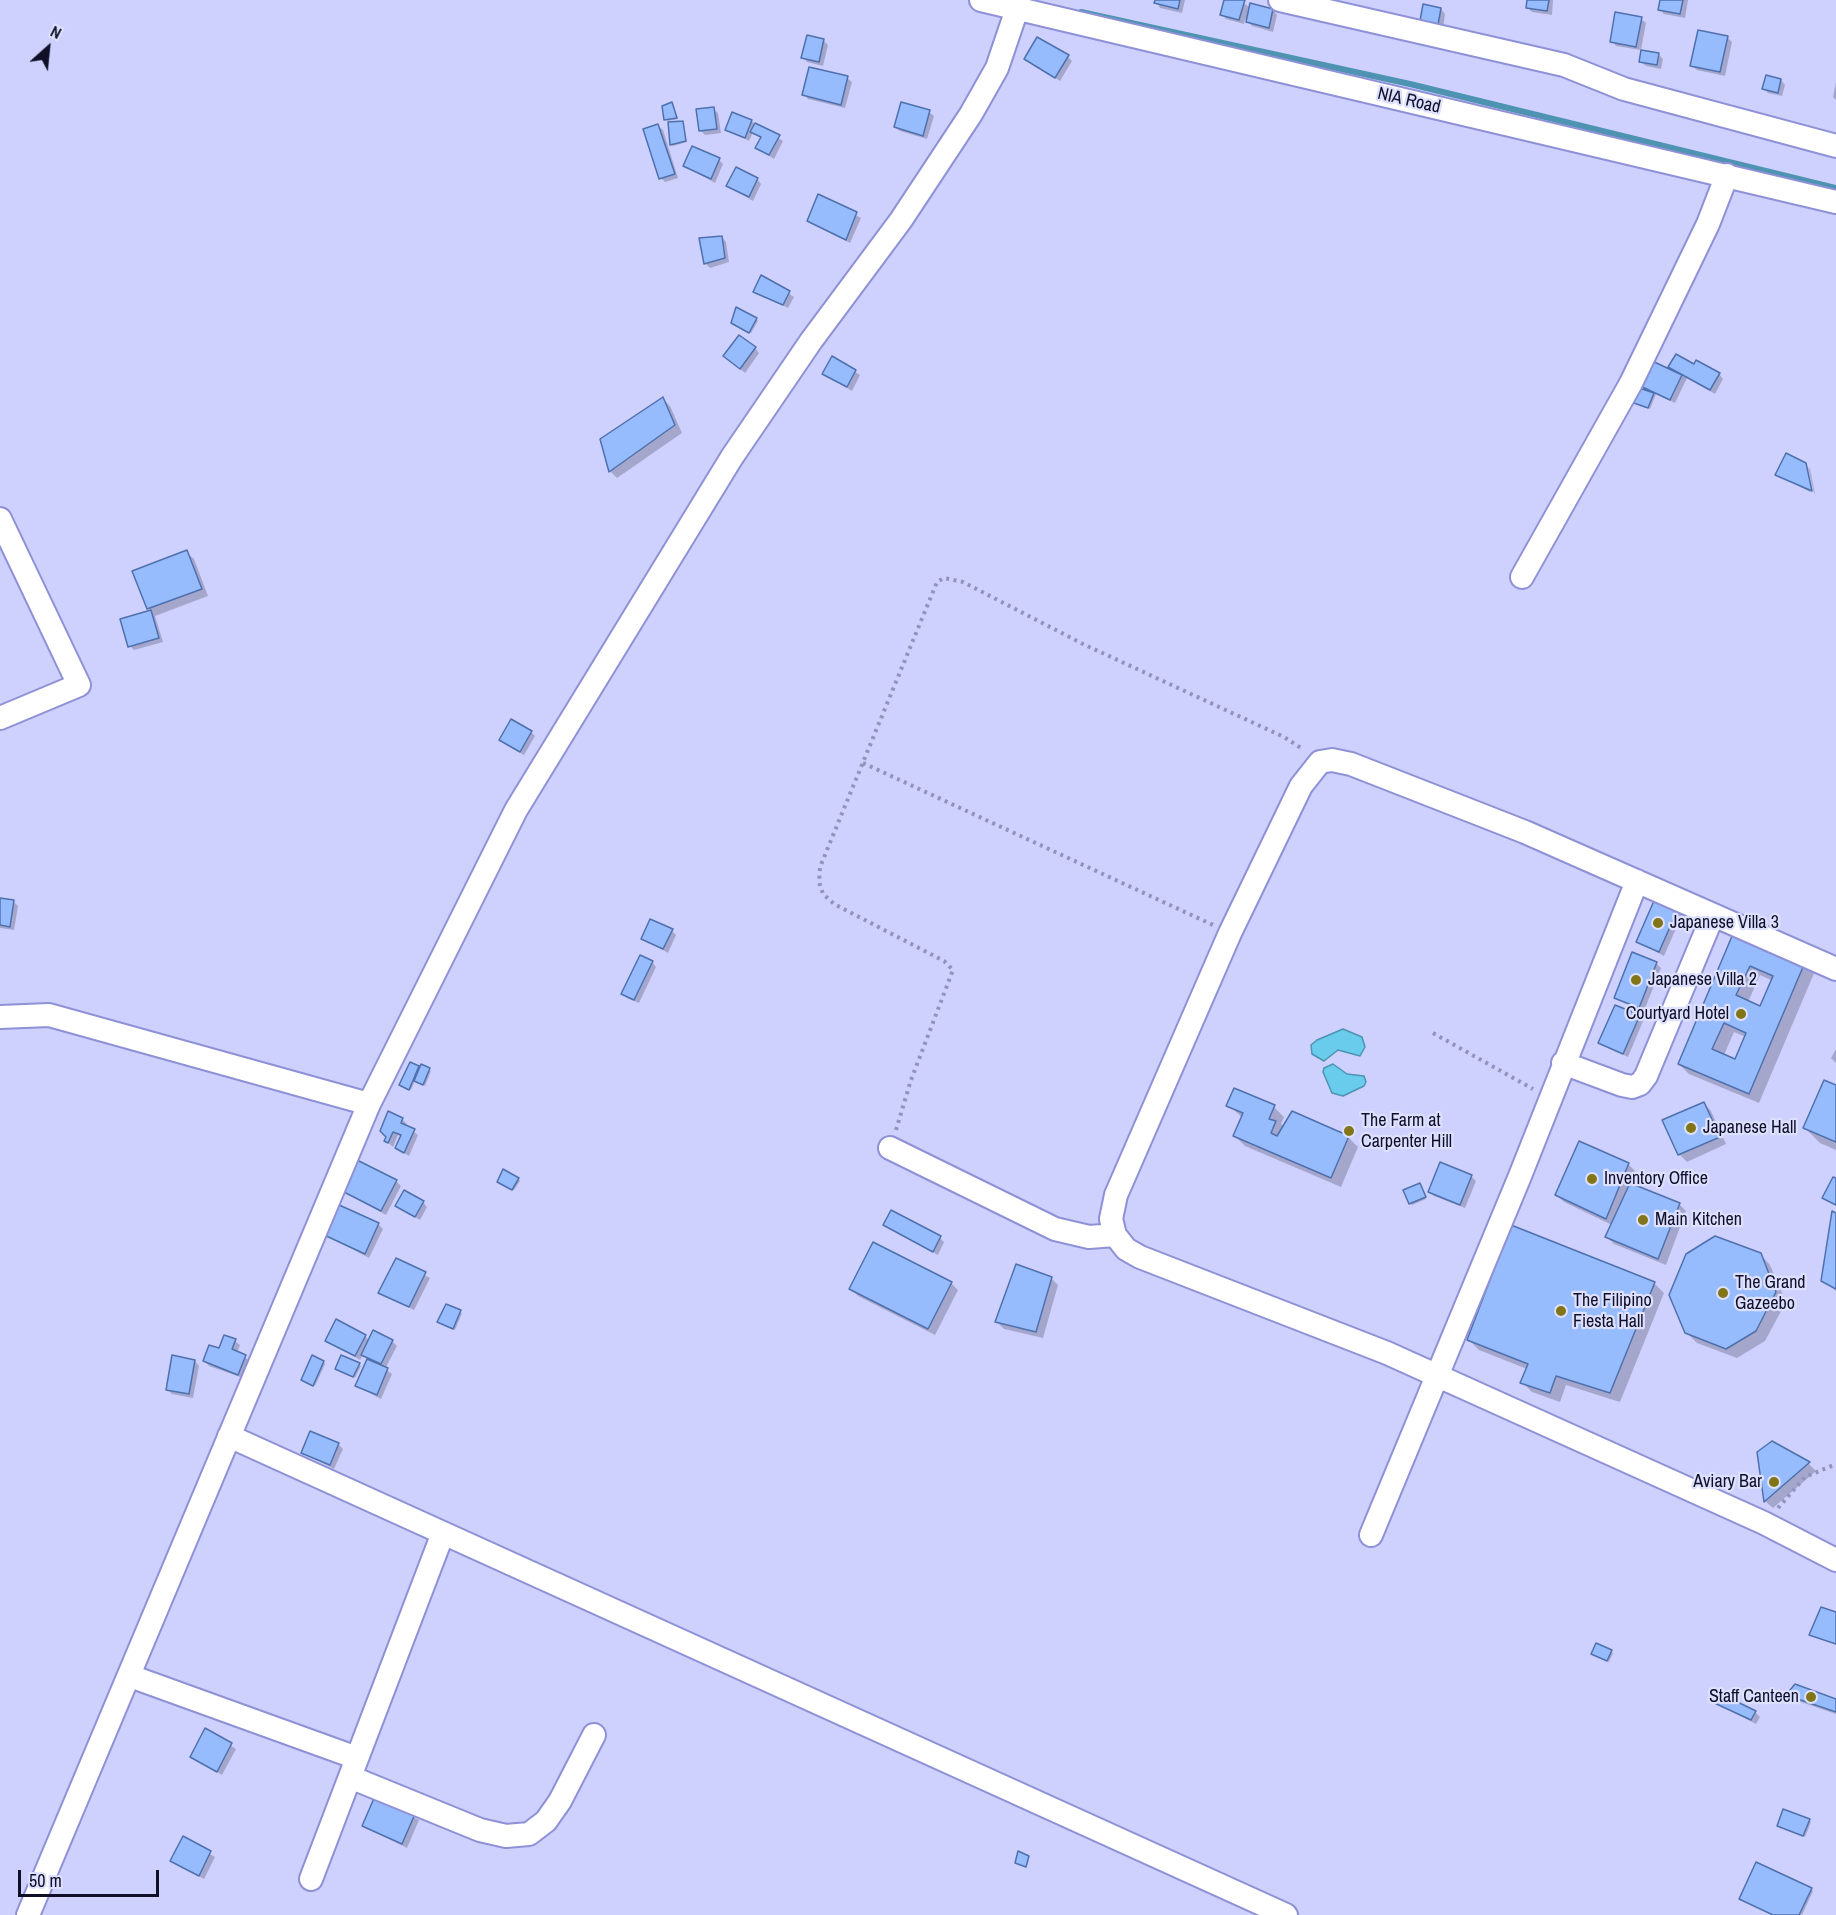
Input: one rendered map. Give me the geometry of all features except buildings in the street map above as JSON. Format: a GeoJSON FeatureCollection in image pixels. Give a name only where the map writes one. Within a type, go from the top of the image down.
{"type":"FeatureCollection","features":[{"type":"Feature","properties":{"kind":"street","name":"NIA Road"},"geometry":{"type":"LineString","coordinates":[[981,0],[1017,9],[1041,7],[1836,202]]}},
{"type":"Feature","properties":{"kind":"street"},"geometry":{"type":"LineString","coordinates":[[1280,0],[1564,65],[1643,95],[1836,146]]}},
{"type":"Feature","properties":{"kind":"street"},"geometry":{"type":"LineString","coordinates":[[28,1915],[369,1104],[516,810],[732,457],[817,332],[901,220],[971,114],[997,68],[1017,9]]}},
{"type":"Feature","properties":{"kind":"street"},"geometry":{"type":"LineString","coordinates":[[1522,577],[1631,383],[1708,224],[1727,175]]}},
{"type":"Feature","properties":{"kind":"street"},"geometry":{"type":"LineString","coordinates":[[0,519],[79,685],[0,718]]}},
{"type":"Feature","properties":{"kind":"street"},"geometry":{"type":"LineString","coordinates":[[1836,969],[1525,832],[1351,764],[1332,760],[1320,762],[1301,786],[1230,933],[1116,1195],[1111,1219],[1115,1235],[1126,1249],[1140,1257],[1333,1330],[1764,1523],[1836,1560]]}},
{"type":"Feature","properties":{"kind":"street"},"geometry":{"type":"LineString","coordinates":[[1371,1535],[1637,882]]}},
{"type":"Feature","properties":{"kind":"street"},"geometry":{"type":"LineString","coordinates":[[1563,1064],[1622,1085],[1632,1087],[1640,1084],[1646,1076],[1713,915]]}},
{"type":"Feature","properties":{"kind":"street"},"geometry":{"type":"LineString","coordinates":[[0,1017],[49,1015],[369,1104]]}},
{"type":"Feature","properties":{"kind":"street"},"geometry":{"type":"LineString","coordinates":[[890,1148],[1055,1229],[1089,1237],[1115,1235]]}},
{"type":"Feature","properties":{"kind":"street"},"geometry":{"type":"LineString","coordinates":[[230,1436],[1286,1915]]}},
{"type":"Feature","properties":{"kind":"street"},"geometry":{"type":"LineString","coordinates":[[311,1879],[443,1533]]}},
{"type":"Feature","properties":{"kind":"street"},"geometry":{"type":"LineString","coordinates":[[130,1676],[354,1768],[480,1830],[506,1836],[529,1834],[546,1821],[560,1801],[594,1735]]}},
{"type":"Feature","properties":{"kind":"path"},"geometry":{"type":"LineString","coordinates":[[890,1148],[911,1080],[953,970],[944,961],[834,904],[824,894],[819,882],[820,867],[937,582],[944,578],[963,582],[1083,644],[1284,737],[1320,762]]}},
{"type":"Feature","properties":{"kind":"path"},"geometry":{"type":"LineString","coordinates":[[862,763],[1230,933]]}},
{"type":"Feature","properties":{"kind":"path"},"geometry":{"type":"LineString","coordinates":[[1433,1033],[1550,1099]]}},
{"type":"Feature","properties":{"kind":"path"},"geometry":{"type":"LineString","coordinates":[[1764,1523],[1805,1477],[1836,1464]]}},
{"type":"Feature","properties":{"kind":"water"},"geometry":{"type":"Polygon","coordinates":[[[1343,1029],[1362,1037],[1365,1047],[1360,1056],[1338,1050],[1324,1061],[1312,1054],[1311,1045],[1317,1040],[1343,1029]]]}},
{"type":"Feature","properties":{"kind":"water"},"geometry":{"type":"Polygon","coordinates":[[[1333,1064],[1347,1074],[1364,1076],[1366,1082],[1364,1086],[1343,1096],[1332,1093],[1323,1072],[1324,1068],[1333,1064]]]}},
{"type":"Feature","properties":{"kind":"waterway"},"geometry":{"type":"LineString","coordinates":[[1081,12],[1410,84],[1836,188]]}},
{"type":"Feature","properties":{"kind":"place","name":"Japanese Villa 3"},"geometry":{"type":"Point","coordinates":[1658,923]}},
{"type":"Feature","properties":{"kind":"place","name":"Japanese Villa 2"},"geometry":{"type":"Point","coordinates":[1636,980]}},
{"type":"Feature","properties":{"kind":"place","name":"Courtyard Hotel"},"geometry":{"type":"Point","coordinates":[1741,1014]}},
{"type":"Feature","properties":{"kind":"place","name":"Japanese Hall"},"geometry":{"type":"Point","coordinates":[1691,1128]}},
{"type":"Feature","properties":{"kind":"place","name":"The Farm at Carpenter Hill"},"geometry":{"type":"Point","coordinates":[1349,1131]}},
{"type":"Feature","properties":{"kind":"place","name":"Inventory Office"},"geometry":{"type":"Point","coordinates":[1592,1179]}},
{"type":"Feature","properties":{"kind":"place","name":"Main Kitchen"},"geometry":{"type":"Point","coordinates":[1643,1220]}},
{"type":"Feature","properties":{"kind":"place","name":"The Grand Gazeebo"},"geometry":{"type":"Point","coordinates":[1723,1293]}},
{"type":"Feature","properties":{"kind":"place","name":"The Filipino Fiesta Hall"},"geometry":{"type":"Point","coordinates":[1561,1311]}},
{"type":"Feature","properties":{"kind":"place","name":"Aviary Bar"},"geometry":{"type":"Point","coordinates":[1774,1482]}},
{"type":"Feature","properties":{"kind":"place","name":"Staff Canteen"},"geometry":{"type":"Point","coordinates":[1811,1697]}}]}
